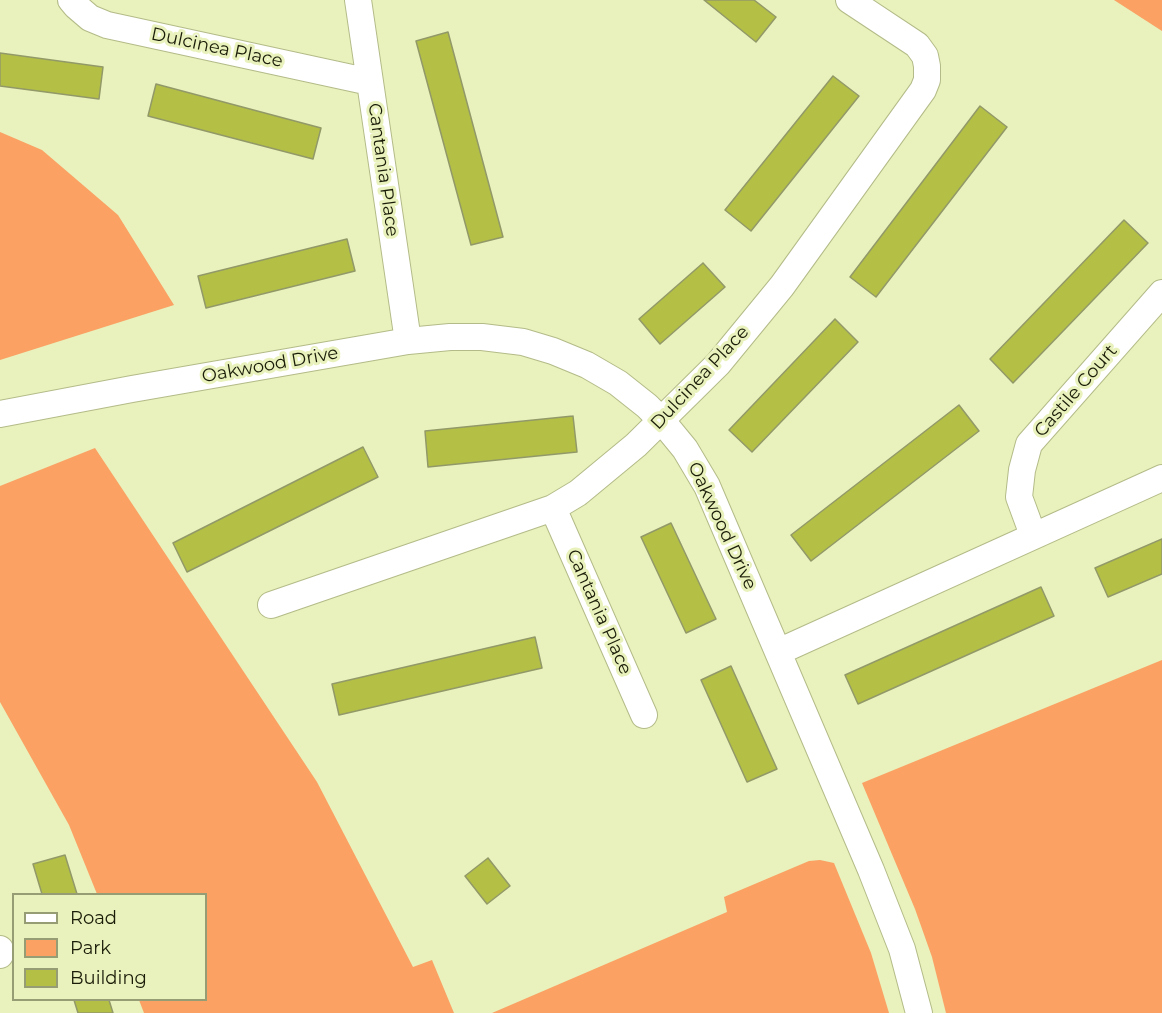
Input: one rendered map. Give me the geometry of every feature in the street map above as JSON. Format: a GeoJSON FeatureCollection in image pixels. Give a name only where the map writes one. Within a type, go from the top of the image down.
{"type":"FeatureCollection","features":[{"type":"Feature","properties":{"kind":"street","name":"Dulcinea Place"},"geometry":{"type":"LineString","coordinates":[[71,0],[90,18],[107,25],[370,82]]}},
{"type":"Feature","properties":{"kind":"street","name":"Cantania Place"},"geometry":{"type":"LineString","coordinates":[[358,0],[408,341]]}},
{"type":"Feature","properties":{"kind":"street","name":"Dulcinea Place"},"geometry":{"type":"LineString","coordinates":[[271,605],[553,508],[578,493],[662,421],[718,364],[765,308],[927,80],[927,66],[917,45],[849,0]]}},
{"type":"Feature","properties":{"kind":"street","name":"Castile Court"},"geometry":{"type":"LineString","coordinates":[[1033,536],[1019,497],[1022,470],[1029,444],[1162,293]]}},
{"type":"Feature","properties":{"kind":"street","name":"Oakwood Drive"},"geometry":{"type":"LineString","coordinates":[[0,414],[408,341],[450,337],[482,337],[523,342],[587,365],[618,383],[662,421],[685,449],[707,486],[875,880],[902,950],[919,1013]]}},
{"type":"Feature","properties":{"kind":"street"},"geometry":{"type":"LineString","coordinates":[[778,652],[1162,478]]}},
{"type":"Feature","properties":{"kind":"street","name":"Cantania Place"},"geometry":{"type":"LineString","coordinates":[[553,508],[644,716]]}},
{"type":"Feature","properties":{"kind":"street"},"geometry":{"type":"LineString","coordinates":[[0,950],[0,955]]}},
{"type":"Feature","properties":{"kind":"green space"},"geometry":{"type":"Polygon","coordinates":[[[1114,0],[1162,0],[1162,31],[1114,0]]]}},
{"type":"Feature","properties":{"kind":"green space"},"geometry":{"type":"Polygon","coordinates":[[[0,132],[42,150],[118,215],[174,305],[0,360],[0,132]]]}},
{"type":"Feature","properties":{"kind":"green space"},"geometry":{"type":"Polygon","coordinates":[[[95,448],[317,782],[413,967],[432,960],[454,1013],[144,1013],[139,1001],[207,1001],[207,893],[97,893],[69,825],[0,702],[0,486],[95,448]]]}},
{"type":"Feature","properties":{"kind":"green space"},"geometry":{"type":"Polygon","coordinates":[[[1162,660],[1162,1013],[946,1013],[932,957],[915,909],[862,783],[1162,660]]]}},
{"type":"Feature","properties":{"kind":"green space"},"geometry":{"type":"Polygon","coordinates":[[[820,860],[834,863],[871,953],[889,1013],[492,1013],[727,912],[724,897],[809,861],[820,860]]]}},
{"type":"Feature","properties":{"kind":"building"},"geometry":{"type":"Polygon","coordinates":[[[704,0],[754,0],[776,17],[756,42],[704,0]]]}},
{"type":"Feature","properties":{"kind":"building"},"geometry":{"type":"Polygon","coordinates":[[[448,32],[503,237],[471,245],[416,41],[448,32]]]}},
{"type":"Feature","properties":{"kind":"building"},"geometry":{"type":"Polygon","coordinates":[[[0,53],[103,67],[99,99],[0,86],[0,53]]]}},
{"type":"Feature","properties":{"kind":"building"},"geometry":{"type":"Polygon","coordinates":[[[833,76],[859,96],[751,231],[725,210],[833,76]]]}},
{"type":"Feature","properties":{"kind":"building"},"geometry":{"type":"Polygon","coordinates":[[[156,84],[321,128],[313,159],[148,116],[156,84]]]}},
{"type":"Feature","properties":{"kind":"building"},"geometry":{"type":"Polygon","coordinates":[[[980,106],[1007,127],[876,297],[850,277],[980,106]]]}},
{"type":"Feature","properties":{"kind":"building"},"geometry":{"type":"Polygon","coordinates":[[[1124,220],[1148,243],[1013,383],[990,359],[1124,220]]]}},
{"type":"Feature","properties":{"kind":"building"},"geometry":{"type":"Polygon","coordinates":[[[347,239],[355,271],[206,308],[198,276],[347,239]]]}},
{"type":"Feature","properties":{"kind":"building"},"geometry":{"type":"Polygon","coordinates":[[[703,263],[725,287],[660,344],[639,319],[703,263]]]}},
{"type":"Feature","properties":{"kind":"building"},"geometry":{"type":"Polygon","coordinates":[[[835,319],[858,342],[752,452],[729,430],[835,319]]]}},
{"type":"Feature","properties":{"kind":"building"},"geometry":{"type":"Polygon","coordinates":[[[959,405],[979,431],[811,561],[791,535],[959,405]]]}},
{"type":"Feature","properties":{"kind":"building"},"geometry":{"type":"Polygon","coordinates":[[[573,416],[577,452],[428,467],[425,431],[573,416]]]}},
{"type":"Feature","properties":{"kind":"building"},"geometry":{"type":"Polygon","coordinates":[[[363,447],[378,477],[187,572],[173,543],[363,447]]]}},
{"type":"Feature","properties":{"kind":"building"},"geometry":{"type":"Polygon","coordinates":[[[671,523],[716,619],[686,633],[641,537],[671,523]]]}},
{"type":"Feature","properties":{"kind":"building"},"geometry":{"type":"Polygon","coordinates":[[[1162,539],[1162,574],[1108,597],[1095,568],[1162,539]]]}},
{"type":"Feature","properties":{"kind":"building"},"geometry":{"type":"Polygon","coordinates":[[[1041,587],[1054,616],[858,704],[845,675],[1041,587]]]}},
{"type":"Feature","properties":{"kind":"building"},"geometry":{"type":"Polygon","coordinates":[[[535,637],[542,668],[339,715],[332,684],[535,637]]]}},
{"type":"Feature","properties":{"kind":"building"},"geometry":{"type":"Polygon","coordinates":[[[731,666],[777,769],[747,782],[701,680],[731,666]]]}},
{"type":"Feature","properties":{"kind":"building"},"geometry":{"type":"Polygon","coordinates":[[[65,855],[77,893],[42,893],[33,864],[65,855]]]}},
{"type":"Feature","properties":{"kind":"building"},"geometry":{"type":"Polygon","coordinates":[[[488,858],[510,886],[487,904],[465,876],[488,858]]]}},
{"type":"Feature","properties":{"kind":"building"},"geometry":{"type":"Polygon","coordinates":[[[74,1001],[109,1001],[113,1013],[78,1013],[74,1001]]]}}]}
